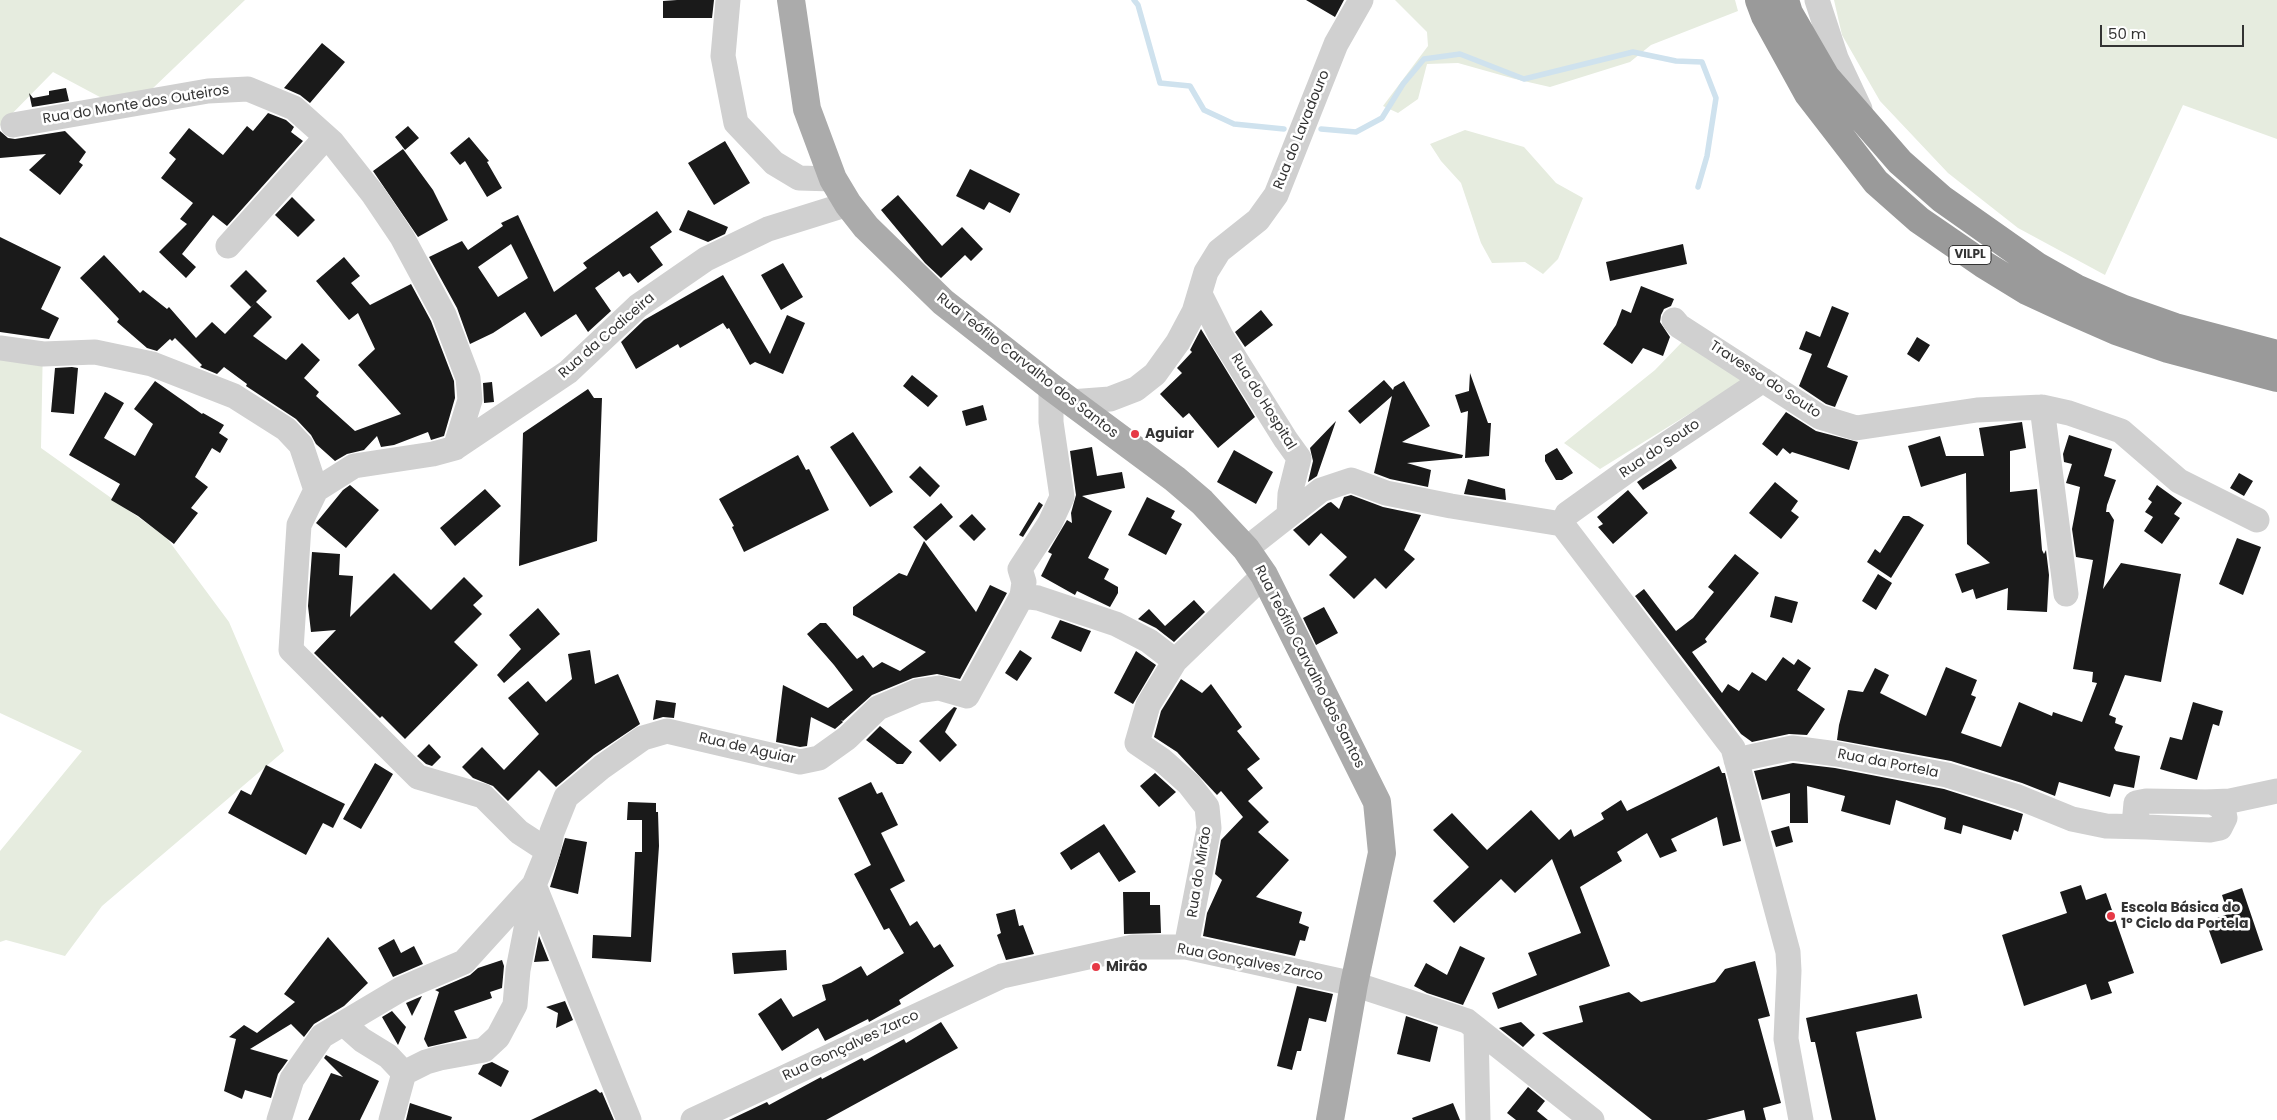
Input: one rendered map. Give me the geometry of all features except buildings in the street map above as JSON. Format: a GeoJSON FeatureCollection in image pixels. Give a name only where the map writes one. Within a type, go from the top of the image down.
{"type":"FeatureCollection","features":[{"type":"Feature","properties":{"kind":"highway","name":"VILPL"},"geometry":{"type":"LineString","coordinates":[[1759,0],[1765,16],[1808,94],[1876,182],[1919,220],[1983,264],[2027,291],[2066,309],[2116,331],[2168,349],[2277,378]]}},
{"type":"Feature","properties":{"kind":"highway","name":"VILPL"},"geometry":{"type":"LineString","coordinates":[[1785,0],[1790,13],[1826,77],[1900,162],[1942,199],[2038,266],[2076,288],[2124,309],[2175,327],[2277,354]]}},
{"type":"Feature","properties":{"kind":"main road","name":"Rua Teófilo Carvalho dos Santos"},"geometry":{"type":"LineString","coordinates":[[791,0],[807,109],[833,179],[848,204],[866,227],[943,302],[1060,395],[1175,479],[1202,502],[1246,549],[1264,574],[1377,802],[1382,853],[1354,984],[1330,1120]]}},
{"type":"Feature","properties":{"kind":"street"},"geometry":{"type":"LineString","coordinates":[[728,0],[723,56],[736,123],[774,163],[799,178],[833,179]]}},
{"type":"Feature","properties":{"kind":"street","name":"Rua do Lavadouro"},"geometry":{"type":"LineString","coordinates":[[1060,395],[1110,399],[1136,389],[1155,374],[1178,342],[1194,312],[1201,296],[1206,272],[1219,251],[1258,220],[1276,195],[1336,44],[1362,0]]}},
{"type":"Feature","properties":{"kind":"street","name":"VILPL"},"geometry":{"type":"LineString","coordinates":[[1817,0],[1836,58],[1867,125]]}},
{"type":"Feature","properties":{"kind":"street","name":"Rua do Monte dos Outeiros"},"geometry":{"type":"LineString","coordinates":[[13,125],[208,91],[248,89],[294,108],[326,137],[373,194],[402,237],[444,315],[460,352],[468,378],[470,400],[455,448]]}},
{"type":"Feature","properties":{"kind":"street"},"geometry":{"type":"LineString","coordinates":[[228,246],[326,137]]}},
{"type":"Feature","properties":{"kind":"street","name":"Rua da Codiceira"},"geometry":{"type":"LineString","coordinates":[[455,448],[568,372],[638,306],[706,259],[768,229],[848,204]]}},
{"type":"Feature","properties":{"kind":"street","name":"Rua do Hospital"},"geometry":{"type":"LineString","coordinates":[[1201,296],[1221,336],[1299,458],[1290,494],[1289,514]]}},
{"type":"Feature","properties":{"kind":"street","name":"Travessa do Souto"},"geometry":{"type":"LineString","coordinates":[[1674,320],[1679,326],[1820,418],[1856,428],[1977,410],[2042,407],[2069,413],[2122,431],[2179,481],[2256,520]]}},
{"type":"Feature","properties":{"kind":"street"},"geometry":{"type":"LineString","coordinates":[[0,348],[43,354],[95,352],[152,364],[234,396],[286,429],[301,445],[316,490]]}},
{"type":"Feature","properties":{"kind":"street","name":"Rua do Souto"},"geometry":{"type":"LineString","coordinates":[[1562,524],[1566,514],[1626,471],[1763,380]]}},
{"type":"Feature","properties":{"kind":"street"},"geometry":{"type":"LineString","coordinates":[[1060,395],[1051,422],[1062,497],[1050,523],[1020,569],[1024,582],[1022,596],[1038,598],[1116,624],[1149,642],[1175,661]]}},
{"type":"Feature","properties":{"kind":"street"},"geometry":{"type":"LineString","coordinates":[[2042,407],[2066,594]]}},
{"type":"Feature","properties":{"kind":"street"},"geometry":{"type":"LineString","coordinates":[[455,448],[433,454],[354,466],[316,490],[299,525],[291,650],[418,777],[483,796],[519,832],[548,851]]}},
{"type":"Feature","properties":{"kind":"street"},"geometry":{"type":"LineString","coordinates":[[1246,549],[1321,490],[1351,480],[1386,493],[1451,506],[1562,524],[1733,748],[1788,952],[1786,1039],[1802,1120]]}},
{"type":"Feature","properties":{"kind":"street","name":"Rua do Mirão"},"geometry":{"type":"LineString","coordinates":[[1186,947],[1209,828],[1207,808],[1189,784],[1162,760],[1137,744],[1148,705],[1175,661],[1264,574]]}},
{"type":"Feature","properties":{"kind":"street","name":"Rua de Aguiar"},"geometry":{"type":"LineString","coordinates":[[534,885],[566,798],[602,767],[643,738],[667,731],[800,762],[819,758],[847,738],[878,708],[918,690],[939,688],[967,696],[1022,596]]}},
{"type":"Feature","properties":{"kind":"street","name":"Rua da Portela"},"geometry":{"type":"LineString","coordinates":[[1736,760],[1792,748],[1837,754],[1947,775],[2037,804],[2072,819],[2106,826],[2210,830],[2220,828],[2258,810],[2277,804]]}},
{"type":"Feature","properties":{"kind":"street","name":"Rua da Portela"},"geometry":{"type":"LineString","coordinates":[[2198,802],[2230,801],[2277,791]]}},
{"type":"Feature","properties":{"kind":"street","name":"Rua da Portela"},"geometry":{"type":"LineString","coordinates":[[2037,804],[2101,811],[2120,810],[2146,801],[2212,802],[2223,808],[2225,818],[2220,828]]}},
{"type":"Feature","properties":{"kind":"street"},"geometry":{"type":"LineString","coordinates":[[2136,803],[2135,814],[2140,824],[2147,828]]}},
{"type":"Feature","properties":{"kind":"street"},"geometry":{"type":"LineString","coordinates":[[279,1120],[292,1078],[322,1036],[402,989],[464,962],[534,885]]}},
{"type":"Feature","properties":{"kind":"street"},"geometry":{"type":"LineString","coordinates":[[391,1120],[404,1073],[426,1062],[484,1050],[498,1038],[515,1005],[518,970],[534,885]]}},
{"type":"Feature","properties":{"kind":"street"},"geometry":{"type":"LineString","coordinates":[[534,885],[629,1120]]}},
{"type":"Feature","properties":{"kind":"street","name":"Rua Gonçalves Zarco"},"geometry":{"type":"LineString","coordinates":[[693,1120],[1002,976],[1133,947],[1186,947],[1354,984],[1467,1021],[1592,1120]]}},
{"type":"Feature","properties":{"kind":"street"},"geometry":{"type":"LineString","coordinates":[[344,1024],[362,1040],[388,1056],[404,1073]]}},
{"type":"Feature","properties":{"kind":"street"},"geometry":{"type":"LineString","coordinates":[[1476,1028],[1478,1120]]}},
{"type":"Feature","properties":{"kind":"shaded area"},"geometry":{"type":"Polygon","coordinates":[[[0,0],[245,0],[128,112],[53,72],[0,126],[0,0]]]}},
{"type":"Feature","properties":{"kind":"shaded area"},"geometry":{"type":"Polygon","coordinates":[[[1395,0],[1735,0],[1738,11],[1651,45],[1630,62],[1550,87],[1458,63],[1427,64],[1418,99],[1398,113],[1383,106],[1428,46],[1427,32],[1395,0]]]}},
{"type":"Feature","properties":{"kind":"shaded area"},"geometry":{"type":"Polygon","coordinates":[[[1834,0],[2277,0],[2277,139],[2183,105],[2105,275],[2018,228],[1948,173],[1880,101],[1842,35],[1834,0]]]}},
{"type":"Feature","properties":{"kind":"shaded area"},"geometry":{"type":"Polygon","coordinates":[[[1465,130],[1524,147],[1556,183],[1583,198],[1558,259],[1543,274],[1525,262],[1492,263],[1481,243],[1461,183],[1441,161],[1430,144],[1465,130]]]}},
{"type":"Feature","properties":{"kind":"shaded area"},"geometry":{"type":"Polygon","coordinates":[[[43,341],[41,448],[166,537],[229,622],[284,751],[102,906],[65,956],[6,940],[0,942],[0,851],[82,751],[0,713],[0,356],[43,341]]]}},
{"type":"Feature","properties":{"kind":"shaded area"},"geometry":{"type":"Polygon","coordinates":[[[1683,341],[1744,380],[1600,469],[1564,443],[1655,370],[1683,341]]]}},
{"type":"Feature","properties":{"kind":"waterway"},"geometry":{"type":"LineString","coordinates":[[1134,0],[1138,5],[1160,83],[1190,86],[1204,110],[1234,124],[1284,129]]}},
{"type":"Feature","properties":{"kind":"waterway"},"geometry":{"type":"LineString","coordinates":[[1321,129],[1356,132],[1382,118],[1403,84],[1424,59],[1460,54],[1524,79],[1633,52],[1676,61],[1702,62],[1716,98],[1707,156],[1698,187]]}},
{"type":"Feature","properties":{"kind":"place","name":"Aguiar"},"geometry":{"type":"Point","coordinates":[1135,434]}},
{"type":"Feature","properties":{"kind":"place","name":"Escola Básica do 1º Ciclo da Portela"},"geometry":{"type":"Point","coordinates":[2111,916]}},
{"type":"Feature","properties":{"kind":"place","name":"Mirão"},"geometry":{"type":"Point","coordinates":[1096,967]}}]}
